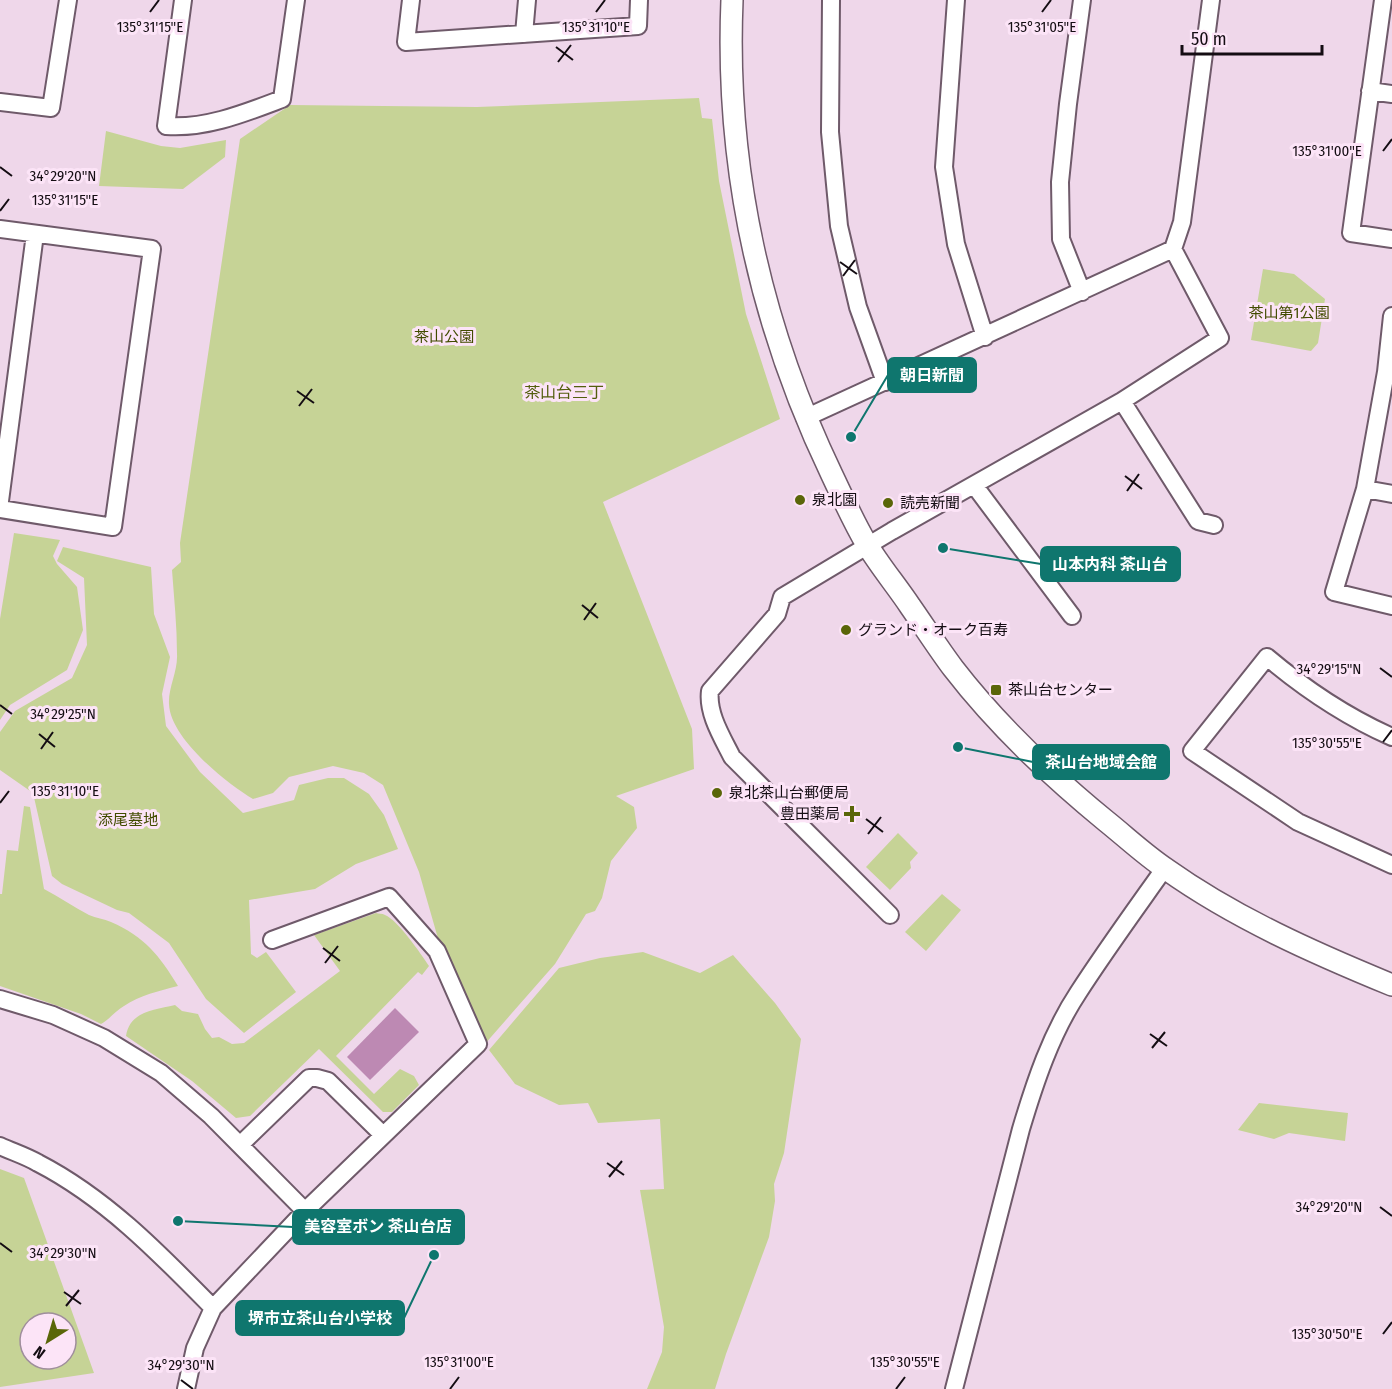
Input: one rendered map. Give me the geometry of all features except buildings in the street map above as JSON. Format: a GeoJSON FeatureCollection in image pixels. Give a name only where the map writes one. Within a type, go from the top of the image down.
{"type":"FeatureCollection","features":[{"type":"Feature","properties":{"kind":"street"},"geometry":{"type":"LineString","coordinates":[[0,102],[51,108],[68,0]]}},
{"type":"Feature","properties":{"kind":"street"},"geometry":{"type":"LineString","coordinates":[[183,0],[166,126],[188,127],[237,116],[282,99],[296,0]]}},
{"type":"Feature","properties":{"kind":"street"},"geometry":{"type":"LineString","coordinates":[[411,0],[406,42],[638,26],[639,0]]}},
{"type":"Feature","properties":{"kind":"street"},"geometry":{"type":"LineString","coordinates":[[524,34],[527,0]]}},
{"type":"Feature","properties":{"kind":"street"},"geometry":{"type":"LineString","coordinates":[[732,0],[733,103],[744,201],[754,257],[772,325],[806,418],[868,546],[954,669],[1011,735],[1075,796],[1164,869],[1227,907],[1292,943],[1392,985]]}},
{"type":"Feature","properties":{"kind":"street"},"geometry":{"type":"LineString","coordinates":[[831,0],[830,132],[839,226],[858,307],[885,382]]}},
{"type":"Feature","properties":{"kind":"street"},"geometry":{"type":"LineString","coordinates":[[956,0],[944,167],[956,244],[985,337]]}},
{"type":"Feature","properties":{"kind":"street"},"geometry":{"type":"LineString","coordinates":[[1082,0],[1060,182],[1061,239],[1082,292]]}},
{"type":"Feature","properties":{"kind":"street"},"geometry":{"type":"LineString","coordinates":[[890,915],[732,757],[719,732],[709,701],[710,692],[715,683],[777,614],[782,597],[1122,401],[1220,338],[1173,249],[1182,222],[1211,0]]}},
{"type":"Feature","properties":{"kind":"street"},"geometry":{"type":"LineString","coordinates":[[1383,0],[1351,233],[1392,239]]}},
{"type":"Feature","properties":{"kind":"street"},"geometry":{"type":"LineString","coordinates":[[1370,91],[1392,94]]}},
{"type":"Feature","properties":{"kind":"street"},"geometry":{"type":"LineString","coordinates":[[0,229],[152,249],[113,527],[0,509]]}},
{"type":"Feature","properties":{"kind":"street"},"geometry":{"type":"LineString","coordinates":[[0,501],[35,234]]}},
{"type":"Feature","properties":{"kind":"street"},"geometry":{"type":"LineString","coordinates":[[806,418],[1173,249]]}},
{"type":"Feature","properties":{"kind":"street"},"geometry":{"type":"LineString","coordinates":[[1392,316],[1389,373],[1365,489],[1334,592],[1392,606]]}},
{"type":"Feature","properties":{"kind":"street"},"geometry":{"type":"LineString","coordinates":[[1122,401],[1198,521],[1214,525]]}},
{"type":"Feature","properties":{"kind":"street"},"geometry":{"type":"LineString","coordinates":[[974,485],[1072,616]]}},
{"type":"Feature","properties":{"kind":"street"},"geometry":{"type":"LineString","coordinates":[[1365,489],[1392,494]]}},
{"type":"Feature","properties":{"kind":"street"},"geometry":{"type":"LineString","coordinates":[[1392,737],[1321,698],[1267,657],[1192,751],[1298,822],[1392,865]]}},
{"type":"Feature","properties":{"kind":"street"},"geometry":{"type":"LineString","coordinates":[[954,1389],[1021,1129],[1030,1097],[1049,1049],[1077,995],[1164,869]]}},
{"type":"Feature","properties":{"kind":"street"},"geometry":{"type":"LineString","coordinates":[[186,1389],[195,1348],[213,1308],[305,1211],[478,1044],[437,951],[389,897],[272,940]]}},
{"type":"Feature","properties":{"kind":"street"},"geometry":{"type":"LineString","coordinates":[[0,999],[53,1016],[104,1038],[161,1073],[211,1116],[305,1211]]}},
{"type":"Feature","properties":{"kind":"street"},"geometry":{"type":"LineString","coordinates":[[240,1145],[309,1078],[328,1081],[383,1135]]}},
{"type":"Feature","properties":{"kind":"street"},"geometry":{"type":"LineString","coordinates":[[0,1146],[38,1163],[77,1186],[136,1231],[213,1308]]}},
{"type":"Feature","properties":{"kind":"green space","name":"茶山公園"},"geometry":{"type":"Polygon","coordinates":[[[699,98],[702,118],[712,119],[719,181],[746,314],[780,419],[603,502],[692,729],[694,769],[616,796],[634,807],[637,828],[611,861],[602,898],[595,911],[586,914],[555,964],[484,1045],[441,949],[419,872],[383,785],[364,773],[333,766],[289,777],[273,793],[253,799],[201,758],[179,731],[172,717],[169,698],[177,654],[172,570],[181,562],[180,543],[240,139],[290,105],[477,107],[699,98]]]}},
{"type":"Feature","properties":{"kind":"green space"},"geometry":{"type":"Polygon","coordinates":[[[106,131],[161,146],[180,148],[226,140],[225,157],[183,189],[99,186],[106,131]]]}},
{"type":"Feature","properties":{"kind":"green space","name":"茶山第1公園"},"geometry":{"type":"Polygon","coordinates":[[[1263,269],[1294,274],[1325,299],[1318,343],[1311,351],[1251,340],[1263,269]]]}},
{"type":"Feature","properties":{"kind":"green space"},"geometry":{"type":"Polygon","coordinates":[[[14,533],[60,540],[53,556],[77,587],[83,630],[67,670],[10,705],[0,720],[0,619],[14,533]]]}},
{"type":"Feature","properties":{"kind":"green space","name":"添尾墓地"},"geometry":{"type":"Polygon","coordinates":[[[63,547],[151,567],[154,614],[170,657],[162,694],[166,726],[200,772],[243,813],[294,800],[299,785],[328,778],[344,778],[369,794],[384,815],[398,849],[356,864],[315,889],[249,900],[251,954],[257,958],[266,952],[296,992],[244,1033],[206,999],[169,943],[129,913],[117,910],[62,884],[52,876],[33,793],[0,770],[0,732],[15,711],[72,678],[87,645],[84,578],[57,561],[63,547]]]}},
{"type":"Feature","properties":{"kind":"green space"},"geometry":{"type":"Polygon","coordinates":[[[24,806],[30,807],[44,889],[89,915],[111,922],[133,934],[157,956],[178,986],[137,999],[101,1024],[81,1014],[0,986],[0,894],[2,894],[7,850],[18,851],[24,806]]]}},
{"type":"Feature","properties":{"kind":"green space"},"geometry":{"type":"Polygon","coordinates":[[[898,833],[918,853],[910,862],[911,868],[890,890],[866,867],[898,833]]]}},
{"type":"Feature","properties":{"kind":"green space"},"geometry":{"type":"Polygon","coordinates":[[[942,894],[961,910],[926,951],[905,932],[942,894]]]}},
{"type":"Feature","properties":{"kind":"green space"},"geometry":{"type":"Polygon","coordinates":[[[376,913],[384,914],[396,923],[429,966],[422,975],[418,972],[336,1056],[374,1094],[400,1069],[414,1076],[419,1085],[392,1112],[383,1112],[319,1049],[250,1116],[236,1118],[192,1081],[126,1036],[132,1021],[144,1013],[175,1005],[182,1011],[198,1014],[212,1038],[219,1037],[232,1044],[244,1043],[340,971],[314,935],[376,913]]]}},
{"type":"Feature","properties":{"kind":"green space"},"geometry":{"type":"Polygon","coordinates":[[[643,952],[700,973],[733,955],[775,1003],[801,1039],[784,1153],[774,1184],[775,1201],[769,1237],[715,1389],[647,1389],[662,1352],[664,1327],[640,1190],[664,1189],[660,1119],[598,1123],[588,1103],[559,1105],[515,1084],[489,1050],[559,968],[600,958],[643,952]]]}},
{"type":"Feature","properties":{"kind":"green space"},"geometry":{"type":"Polygon","coordinates":[[[1259,1103],[1348,1113],[1345,1141],[1289,1133],[1274,1139],[1238,1130],[1259,1103]]]}},
{"type":"Feature","properties":{"kind":"green space"},"geometry":{"type":"Polygon","coordinates":[[[0,1169],[24,1178],[72,1311],[18,1311],[18,1371],[78,1371],[78,1328],[94,1373],[0,1387],[0,1169]]]}},
{"type":"Feature","properties":{"kind":"shaded area"},"geometry":{"type":"Polygon","coordinates":[[[395,1008],[419,1032],[370,1080],[347,1057],[395,1008]]]}},
{"type":"Feature","properties":{"kind":"place","name":"朝日新聞"},"geometry":{"type":"Point","coordinates":[851,437]}},
{"type":"Feature","properties":{"kind":"place","name":"泉北園"},"geometry":{"type":"Point","coordinates":[800,500]}},
{"type":"Feature","properties":{"kind":"place","name":"読売新聞"},"geometry":{"type":"Point","coordinates":[888,503]}},
{"type":"Feature","properties":{"kind":"place","name":"山本内科 茶山台"},"geometry":{"type":"Point","coordinates":[943,548]}},
{"type":"Feature","properties":{"kind":"place","name":"グランド・オーク百寿"},"geometry":{"type":"Point","coordinates":[846,630]}},
{"type":"Feature","properties":{"kind":"place","name":"茶山台センター"},"geometry":{"type":"Point","coordinates":[996,690]}},
{"type":"Feature","properties":{"kind":"place","name":"茶山台地域会館"},"geometry":{"type":"Point","coordinates":[958,747]}},
{"type":"Feature","properties":{"kind":"place","name":"泉北茶山台郵便局"},"geometry":{"type":"Point","coordinates":[717,793]}},
{"type":"Feature","properties":{"kind":"place","name":"豊田薬局"},"geometry":{"type":"Point","coordinates":[852,814]}},
{"type":"Feature","properties":{"kind":"place","name":"美容室ボン 茶山台店"},"geometry":{"type":"Point","coordinates":[178,1221]}},
{"type":"Feature","properties":{"kind":"place","name":"堺市立茶山台小学校"},"geometry":{"type":"Point","coordinates":[434,1255]}},
{"type":"Feature","properties":{"kind":"district","name":"茶山台三丁"},"geometry":{"type":"Point","coordinates":[564,392]}}]}
